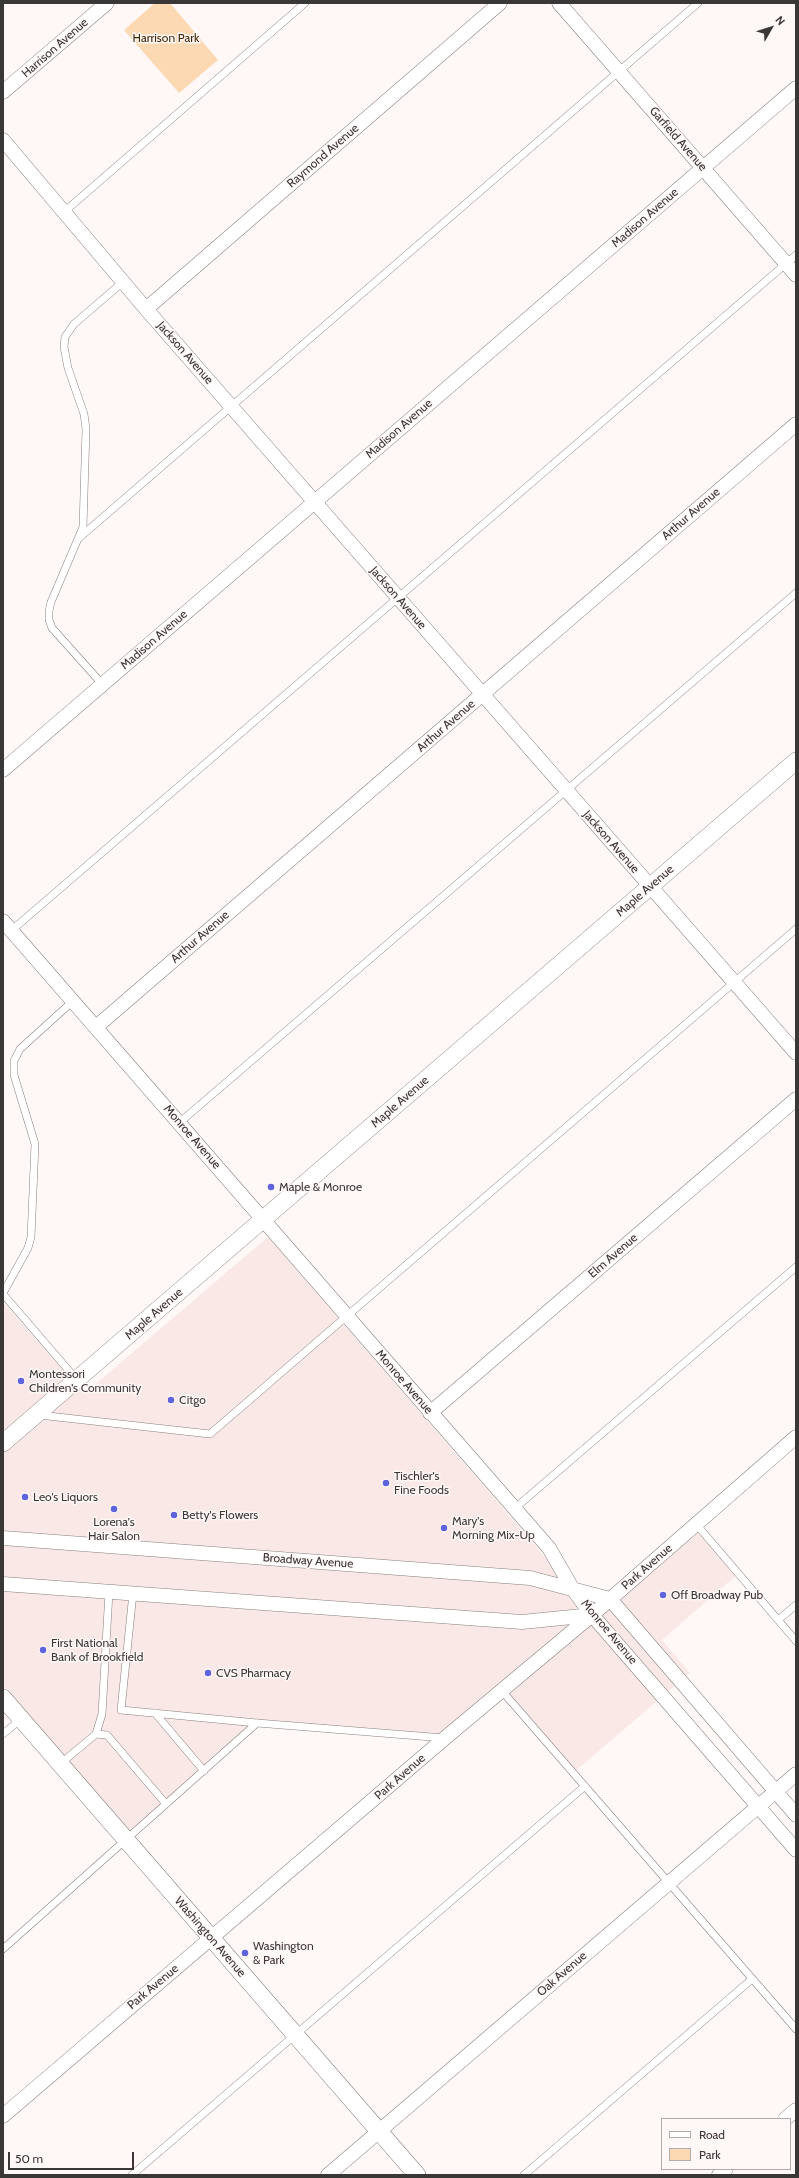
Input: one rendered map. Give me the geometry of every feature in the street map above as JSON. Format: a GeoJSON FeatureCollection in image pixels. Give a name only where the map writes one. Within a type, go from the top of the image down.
{"type":"FeatureCollection","features":[{"type":"Feature","properties":{"kind":"street","name":"Harrison Avenue"},"geometry":{"type":"LineString","coordinates":[[3,92],[107,3]]}},
{"type":"Feature","properties":{"kind":"street","name":"Raymond Avenue"},"geometry":{"type":"LineString","coordinates":[[146,308],[500,3]]}},
{"type":"Feature","properties":{"kind":"street","name":"Garfield Avenue"},"geometry":{"type":"LineString","coordinates":[[559,3],[703,168],[791,259],[796,275]]}},
{"type":"Feature","properties":{"kind":"street","name":"Madison Avenue"},"geometry":{"type":"LineString","coordinates":[[3,770],[796,88]]}},
{"type":"Feature","properties":{"kind":"street","name":"Jackson Avenue"},"geometry":{"type":"LineString","coordinates":[[3,140],[123,282],[796,1053]]}},
{"type":"Feature","properties":{"kind":"street","name":"Arthur Avenue"},"geometry":{"type":"LineString","coordinates":[[96,1027],[796,424]]}},
{"type":"Feature","properties":{"kind":"street","name":"Maple Avenue"},"geometry":{"type":"LineString","coordinates":[[3,1443],[796,761]]}},
{"type":"Feature","properties":{"kind":"street","name":"Monroe Avenue"},"geometry":{"type":"LineString","coordinates":[[7,926],[549,1548],[572,1588],[592,1615],[796,1850]]}},
{"type":"Feature","properties":{"kind":"street","name":"Elm Avenue"},"geometry":{"type":"LineString","coordinates":[[430,1413],[796,1099]]}},
{"type":"Feature","properties":{"kind":"street","name":"Park Avenue"},"geometry":{"type":"LineString","coordinates":[[3,2116],[444,1738],[592,1615],[796,1437]]}},
{"type":"Feature","properties":{"kind":"street","name":"Broadway Avenue"},"geometry":{"type":"LineString","coordinates":[[3,1538],[530,1578],[610,1599]]}},
{"type":"Feature","properties":{"kind":"street"},"geometry":{"type":"LineString","coordinates":[[3,1584],[522,1622],[592,1615]]}},
{"type":"Feature","properties":{"kind":"street","name":"Monroe Avenue"},"geometry":{"type":"LineString","coordinates":[[610,1599],[796,1815]]}},
{"type":"Feature","properties":{"kind":"street","name":"Washington Avenue"},"geometry":{"type":"LineString","coordinates":[[3,1698],[417,2175]]}},
{"type":"Feature","properties":{"kind":"street","name":"Oak Avenue"},"geometry":{"type":"LineString","coordinates":[[328,2175],[796,1774]]}},
{"type":"Feature","properties":{"kind":"street"},"geometry":{"type":"LineString","coordinates":[[787,2118],[796,2110]]}},
{"type":"Feature","properties":{"kind":"lane"},"geometry":{"type":"LineString","coordinates":[[64,212],[305,3]]}},
{"type":"Feature","properties":{"kind":"lane"},"geometry":{"type":"LineString","coordinates":[[79,538],[231,405],[698,3]]}},
{"type":"Feature","properties":{"kind":"lane"},"geometry":{"type":"LineString","coordinates":[[7,926],[398,598],[791,259]]}},
{"type":"Feature","properties":{"kind":"lane"},"geometry":{"type":"LineString","coordinates":[[103,685],[52,628],[49,620],[51,602],[83,527],[86,429],[84,414],[68,368],[64,347],[65,337],[74,324],[123,282]]}},
{"type":"Feature","properties":{"kind":"lane"},"geometry":{"type":"LineString","coordinates":[[179,1123],[796,593]]}},
{"type":"Feature","properties":{"kind":"lane"},"geometry":{"type":"LineString","coordinates":[[36,1415],[210,1434],[796,929]]}},
{"type":"Feature","properties":{"kind":"lane"},"geometry":{"type":"LineString","coordinates":[[73,1001],[20,1049],[14,1061],[14,1075],[35,1144],[31,1229],[28,1248],[3,1293],[77,1380]]}},
{"type":"Feature","properties":{"kind":"lane"},"geometry":{"type":"LineString","coordinates":[[514,1509],[796,1267]]}},
{"type":"Feature","properties":{"kind":"lane"},"geometry":{"type":"LineString","coordinates":[[696,1524],[796,1640]]}},
{"type":"Feature","properties":{"kind":"lane"},"geometry":{"type":"LineString","coordinates":[[60,1764],[96,1734],[102,1714],[109,1592]]}},
{"type":"Feature","properties":{"kind":"lane"},"geometry":{"type":"LineString","coordinates":[[133,1593],[121,1710],[257,1723],[444,1738]]}},
{"type":"Feature","properties":{"kind":"lane"},"geometry":{"type":"LineString","coordinates":[[778,1620],[796,1605]]}},
{"type":"Feature","properties":{"kind":"lane"},"geometry":{"type":"LineString","coordinates":[[502,1691],[796,2029]]}},
{"type":"Feature","properties":{"kind":"lane"},"geometry":{"type":"LineString","coordinates":[[155,1713],[204,1770]]}},
{"type":"Feature","properties":{"kind":"lane"},"geometry":{"type":"LineString","coordinates":[[3,1734],[20,1719]]}},
{"type":"Feature","properties":{"kind":"lane"},"geometry":{"type":"LineString","coordinates":[[3,1949],[257,1723]]}},
{"type":"Feature","properties":{"kind":"lane"},"geometry":{"type":"LineString","coordinates":[[96,1734],[107,1735],[166,1804]]}},
{"type":"Feature","properties":{"kind":"lane"},"geometry":{"type":"LineString","coordinates":[[132,2175],[585,1786]]}},
{"type":"Feature","properties":{"kind":"lane"},"geometry":{"type":"LineString","coordinates":[[524,2175],[752,1979]]}},
{"type":"Feature","properties":{"kind":"shaded area"},"geometry":{"type":"Polygon","coordinates":[[[268,1237],[572,1588],[592,1615],[696,1524],[739,1573],[662,1640],[690,1673],[573,1773],[502,1691],[445,1738],[257,1723],[126,1840],[3,1698],[3,1302],[84,1394],[268,1237]]]}},
{"type":"Feature","properties":{"kind":"green space","name":"Harrison Park"},"geometry":{"type":"Polygon","coordinates":[[[155,3],[170,3],[218,60],[179,93],[124,30],[155,3]]]}},
{"type":"Feature","properties":{"kind":"place","name":"Maple & Monroe"},"geometry":{"type":"Point","coordinates":[271,1187]}},
{"type":"Feature","properties":{"kind":"place","name":"Montessori Children's Community"},"geometry":{"type":"Point","coordinates":[21,1381]}},
{"type":"Feature","properties":{"kind":"place","name":"Citgo"},"geometry":{"type":"Point","coordinates":[171,1400]}},
{"type":"Feature","properties":{"kind":"place","name":"Tischler's Fine Foods"},"geometry":{"type":"Point","coordinates":[386,1483]}},
{"type":"Feature","properties":{"kind":"place","name":"Leo's Liquors"},"geometry":{"type":"Point","coordinates":[25,1497]}},
{"type":"Feature","properties":{"kind":"place","name":"Lorena's Hair Salon"},"geometry":{"type":"Point","coordinates":[114,1509]}},
{"type":"Feature","properties":{"kind":"place","name":"Betty's Flowers"},"geometry":{"type":"Point","coordinates":[174,1515]}},
{"type":"Feature","properties":{"kind":"place","name":"Mary's Morning Mix-Up"},"geometry":{"type":"Point","coordinates":[444,1528]}},
{"type":"Feature","properties":{"kind":"place","name":"Off Broadway Pub"},"geometry":{"type":"Point","coordinates":[663,1595]}},
{"type":"Feature","properties":{"kind":"place","name":"First National Bank of Brookfield"},"geometry":{"type":"Point","coordinates":[43,1650]}},
{"type":"Feature","properties":{"kind":"place","name":"CVS Pharmacy"},"geometry":{"type":"Point","coordinates":[208,1673]}},
{"type":"Feature","properties":{"kind":"place","name":"Washington & Park"},"geometry":{"type":"Point","coordinates":[245,1953]}}]}
